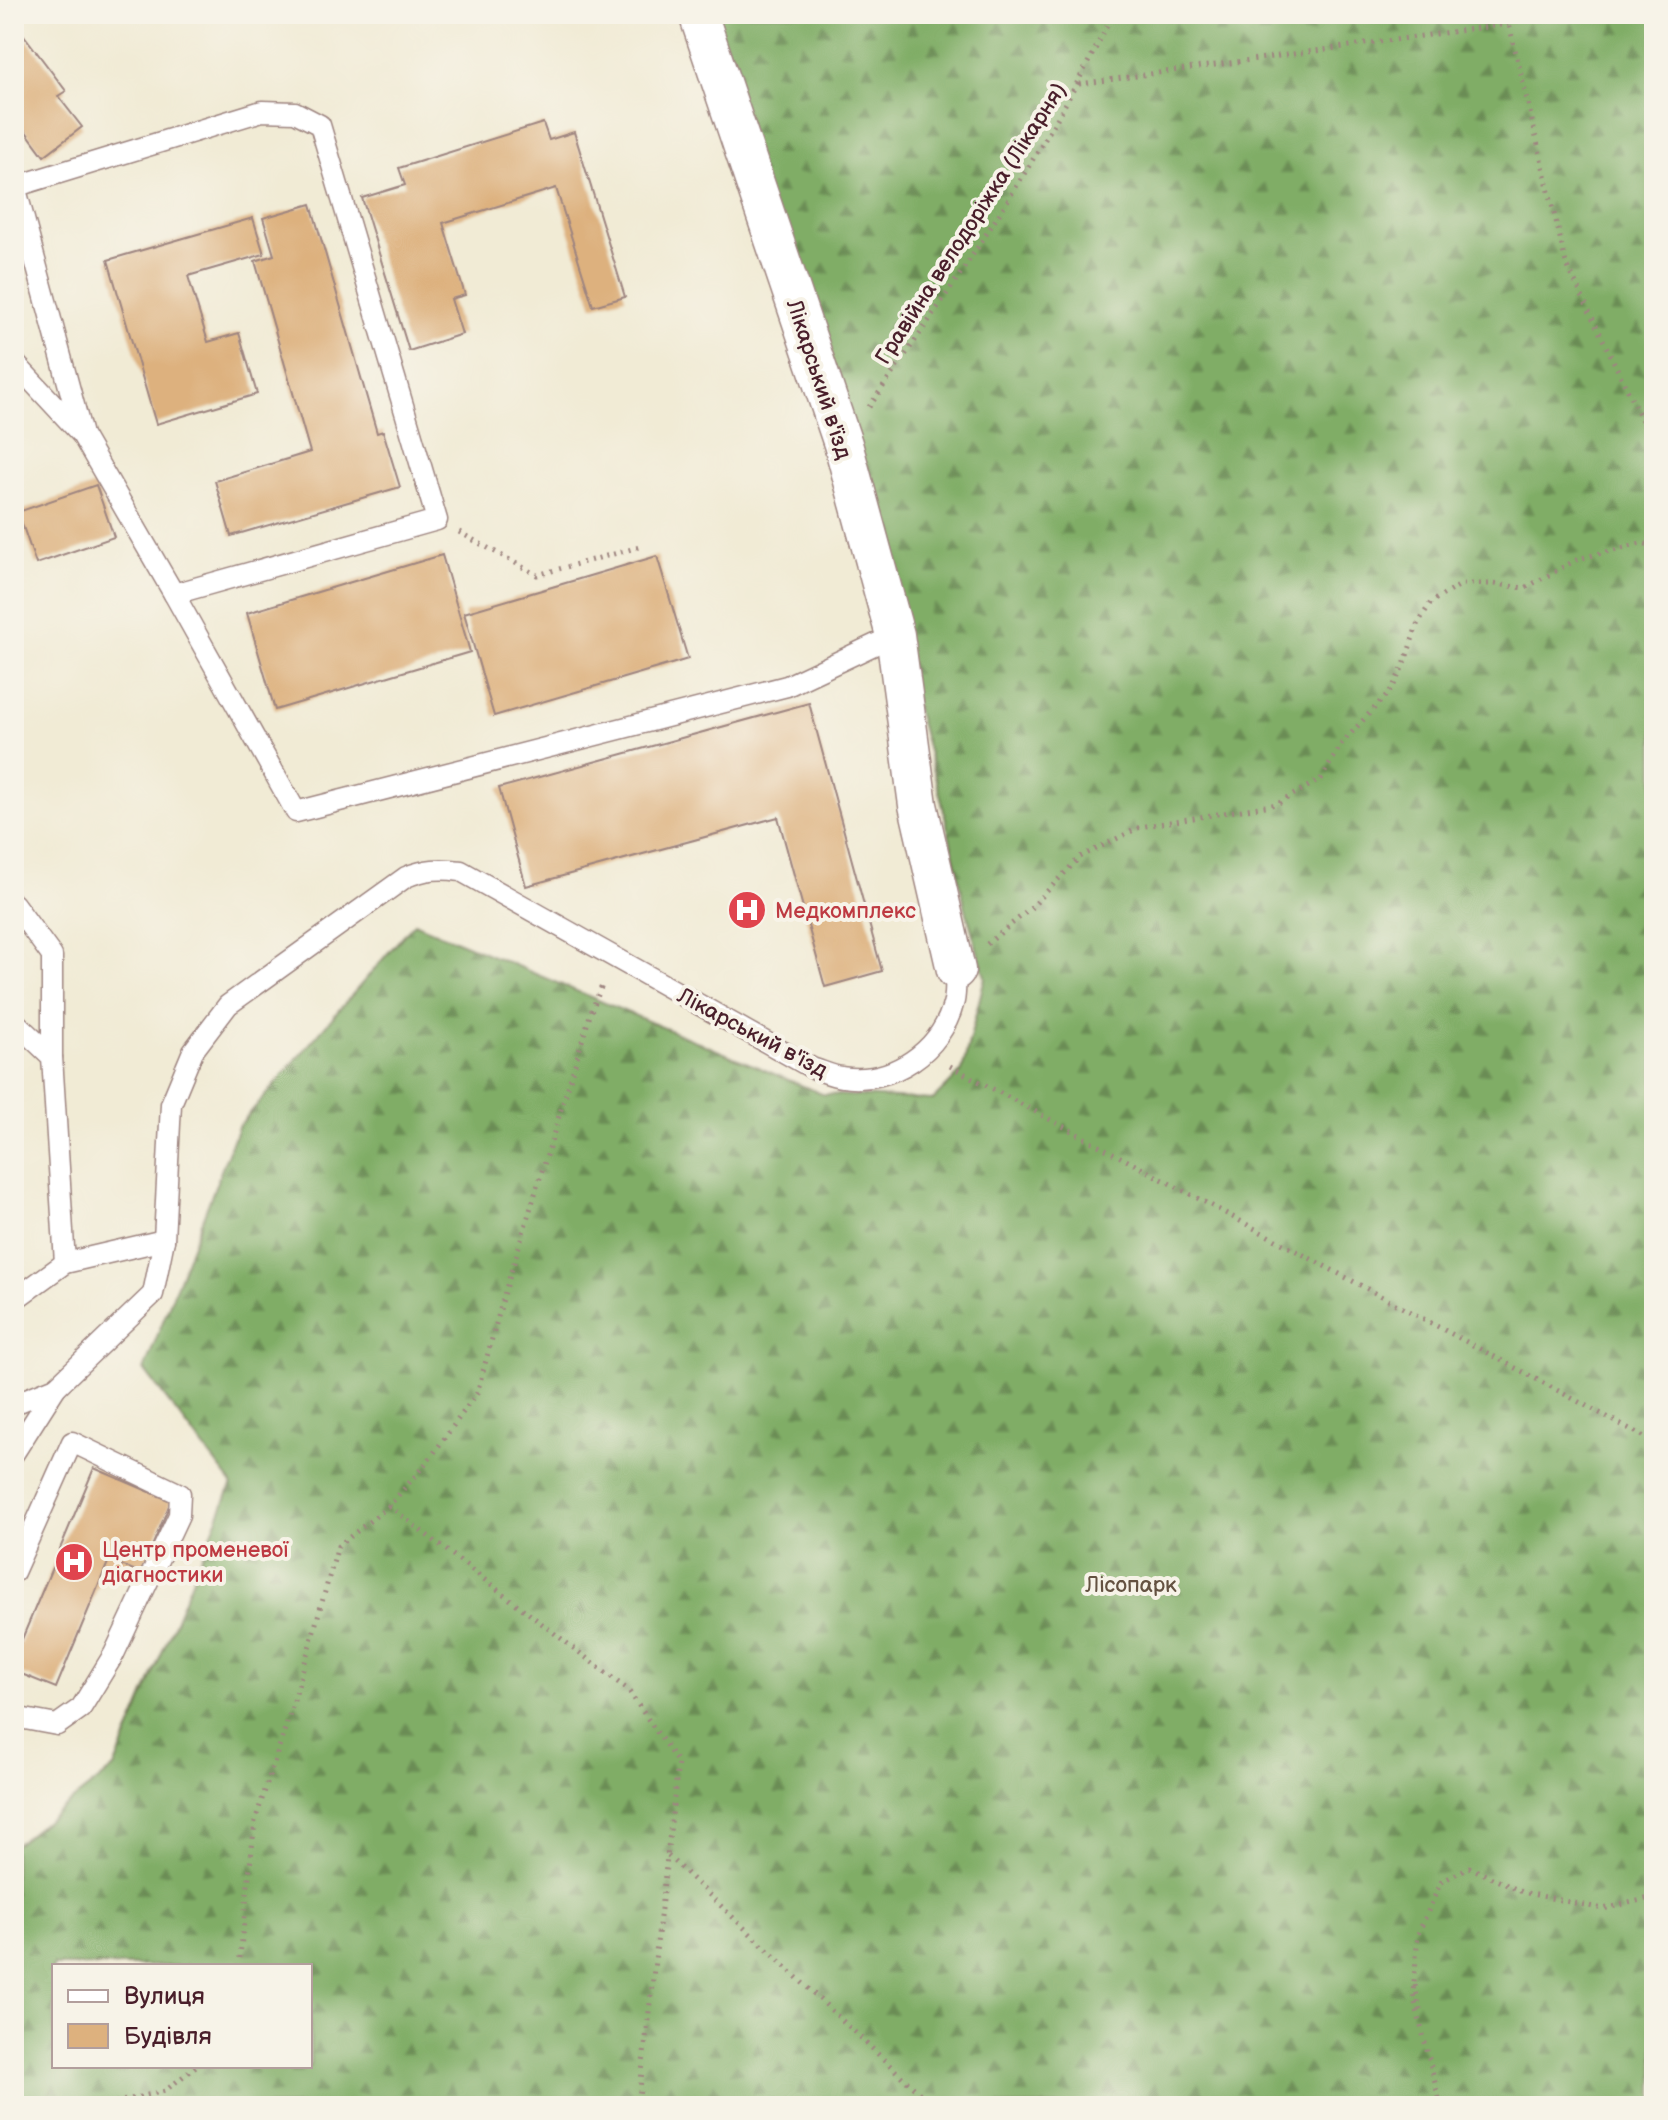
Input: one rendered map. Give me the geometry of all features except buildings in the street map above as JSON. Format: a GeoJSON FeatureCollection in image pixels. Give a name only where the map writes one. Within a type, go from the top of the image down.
{"type":"FeatureCollection","features":[{"type":"Feature","properties":{"kind":"street","name":"Лікарський в'їзд"},"geometry":{"type":"LineString","coordinates":[[698,14],[843,444],[895,635],[918,805],[956,970]]}},
{"type":"Feature","properties":{"kind":"lane"},"geometry":{"type":"LineString","coordinates":[[82,435],[15,184],[262,111],[295,112],[320,125],[437,520],[174,594]]}},
{"type":"Feature","properties":{"kind":"lane"},"geometry":{"type":"LineString","coordinates":[[14,362],[82,435],[296,812],[787,686],[895,635]]}},
{"type":"Feature","properties":{"kind":"lane","name":"Лікарський в'їзд"},"geometry":{"type":"LineString","coordinates":[[14,1453],[56,1387],[153,1294],[164,1240],[171,1104],[193,1051],[228,1005],[406,877],[433,869],[461,871],[812,1068],[841,1077],[871,1078],[900,1069],[925,1052],[943,1029],[954,1001],[956,970]]}},
{"type":"Feature","properties":{"kind":"lane"},"geometry":{"type":"LineString","coordinates":[[14,904],[52,956],[52,1057],[65,1263]]}},
{"type":"Feature","properties":{"kind":"lane"},"geometry":{"type":"LineString","coordinates":[[14,1021],[52,1057]]}},
{"type":"Feature","properties":{"kind":"lane"},"geometry":{"type":"LineString","coordinates":[[14,1300],[65,1263],[164,1240]]}},
{"type":"Feature","properties":{"kind":"lane"},"geometry":{"type":"LineString","coordinates":[[14,1404],[56,1387]]}},
{"type":"Feature","properties":{"kind":"lane"},"geometry":{"type":"LineString","coordinates":[[14,1572],[72,1442],[180,1494],[179,1515],[114,1654],[81,1708],[57,1725],[14,1717]]}},
{"type":"Feature","properties":{"kind":"path","name":"Гравійна велодоріжка (Лікарня)"},"geometry":{"type":"LineString","coordinates":[[843,444],[945,299],[1078,84],[1113,14]]}},
{"type":"Feature","properties":{"kind":"path"},"geometry":{"type":"LineString","coordinates":[[1500,14],[1509,24],[1566,263],[1654,445]]}},
{"type":"Feature","properties":{"kind":"path"},"geometry":{"type":"LineString","coordinates":[[1078,84],[1509,24]]}},
{"type":"Feature","properties":{"kind":"path"},"geometry":{"type":"LineString","coordinates":[[437,520],[537,575],[643,546]]}},
{"type":"Feature","properties":{"kind":"path"},"geometry":{"type":"LineString","coordinates":[[956,970],[1030,909],[1080,857],[1140,827],[1277,804],[1321,779],[1342,743],[1392,689],[1417,625],[1431,602],[1462,584],[1525,588],[1578,559],[1641,543],[1654,546]]}},
{"type":"Feature","properties":{"kind":"path"},"geometry":{"type":"LineString","coordinates":[[239,1964],[255,1821],[293,1704],[338,1546],[389,1506],[428,1461],[477,1393],[591,1012],[615,958]]}},
{"type":"Feature","properties":{"kind":"path"},"geometry":{"type":"LineString","coordinates":[[925,1052],[1654,1442]]}},
{"type":"Feature","properties":{"kind":"path"},"geometry":{"type":"LineString","coordinates":[[389,1506],[628,1690],[678,1763],[638,2106]]}},
{"type":"Feature","properties":{"kind":"path"},"geometry":{"type":"LineString","coordinates":[[668,1855],[933,2106]]}},
{"type":"Feature","properties":{"kind":"path"},"geometry":{"type":"LineString","coordinates":[[1438,2102],[1413,1994],[1418,1934],[1441,1882],[1469,1867],[1522,1892],[1603,1909],[1654,1897]]}},
{"type":"Feature","properties":{"kind":"path"},"geometry":{"type":"LineString","coordinates":[[27,2106],[43,2102],[97,2106],[165,2091],[194,2068]]}},
{"type":"Feature","properties":{"kind":"green space","name":"Лісопарк"},"geometry":{"type":"Polygon","coordinates":[[[703,14],[1654,14],[1654,2106],[14,2106],[14,1846],[114,1768],[232,1484],[144,1370],[238,1127],[414,923],[822,1094],[933,1100],[962,1071],[985,977],[966,910],[941,798],[843,444],[703,14]]]}},
{"type":"Feature","properties":{"kind":"place","name":"Медкомплекс"},"geometry":{"type":"Point","coordinates":[747,910]}},
{"type":"Feature","properties":{"kind":"place","name":"Центр променевої діагностики"},"geometry":{"type":"Point","coordinates":[74,1562]}}]}
